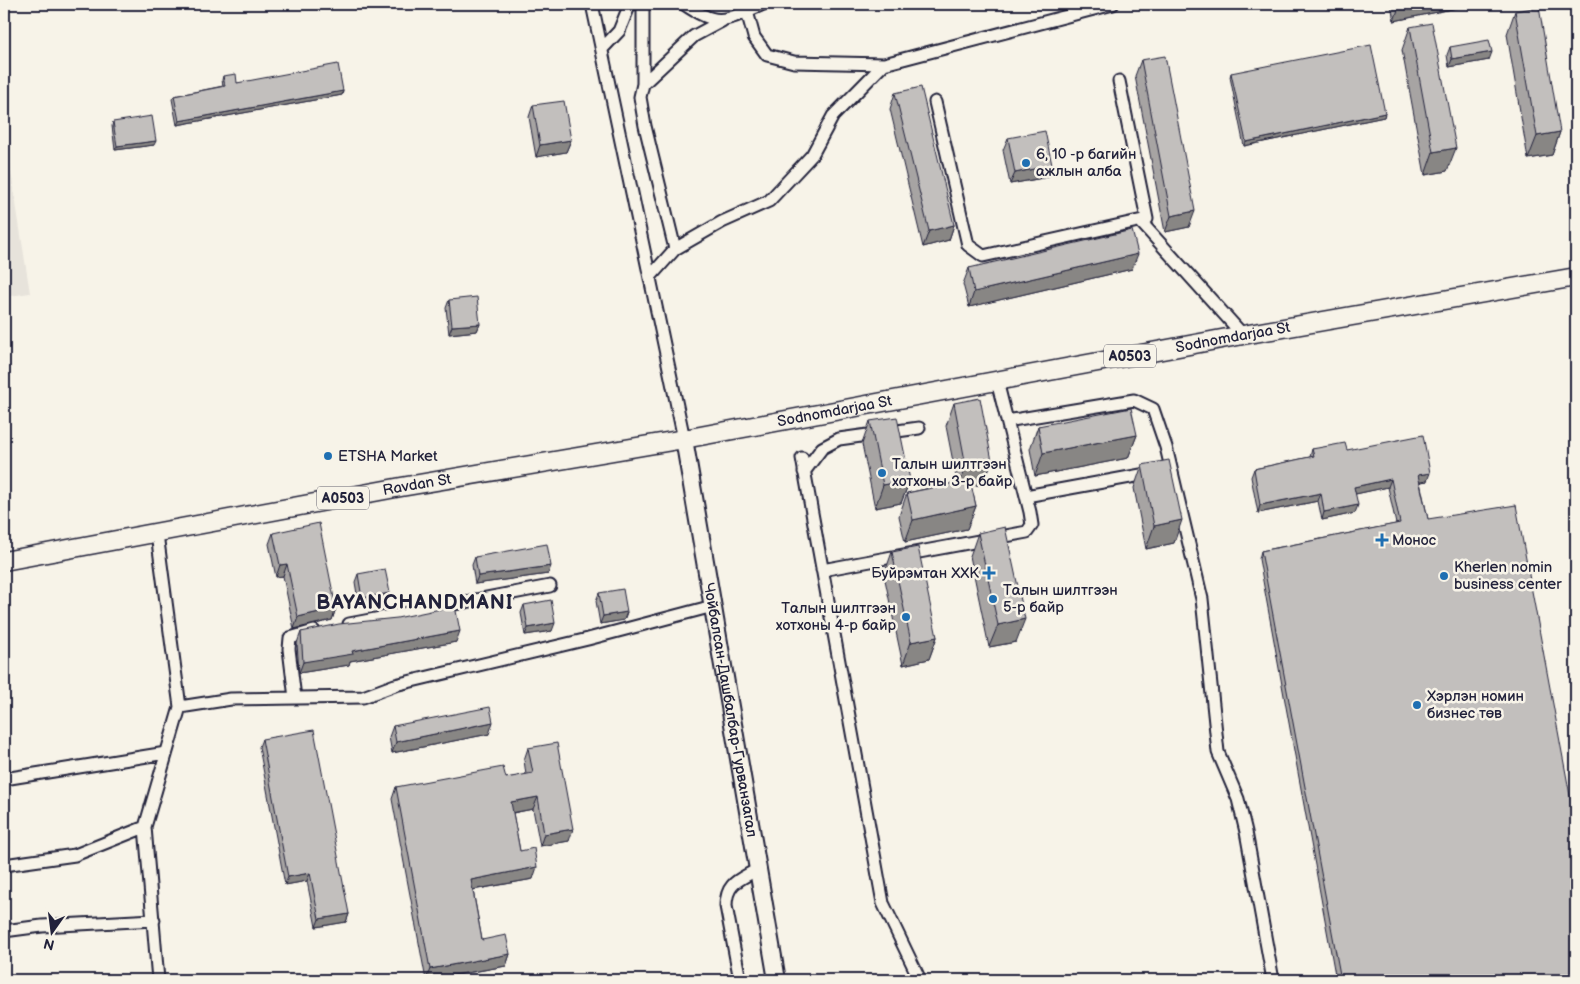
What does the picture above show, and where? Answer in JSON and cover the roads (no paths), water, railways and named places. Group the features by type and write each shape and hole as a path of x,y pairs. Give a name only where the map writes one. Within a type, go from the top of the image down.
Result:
{"main road":[{"name":"Sodnomdarjaa St","path":"684,439 1243,335 1576,277"},
{"name":"Ravdan St","path":"4,561 401,487 684,439"}],"street":[{"path":"592,4 684,439"},
{"path":"602,49 619,31 630,4"},
{"path":"643,4 643,84 640,97 645,126 675,249"},
{"path":"684,4 702,16 722,21"},
{"path":"643,84 694,36 746,7 763,4"},
{"path":"746,7 754,37 767,55 794,62 884,64 1113,4"},
{"path":"650,277 675,249 722,222 769,201 812,154 833,116 884,64"},
{"path":"935,102 968,245 982,256 1147,219 1119,81"},
{"path":"1140,221 1243,335"},
{"path":"822,570 1027,532 1032,525 997,381"},
{"path":"1007,421 1134,400 1152,409 1171,469 1202,599 1218,752 1238,798 1273,980"},
{"path":"804,472 822,448 840,439 919,428"},
{"name":"Чойбалсан-Дашбалбар-Гурванзагал","path":"684,439 777,980"},
{"path":"802,458 883,903 920,980"},
{"path":"1026,496 1171,469"},
{"path":"157,534 180,707 145,827 158,980"},
{"path":"341,626 550,586"},
{"path":"180,707 231,699 363,697 395,685 588,639 713,606"},
{"path":"295,698 289,649 290,638 322,629"},
{"path":"4,779 166,754"},
{"path":"4,865 74,855 145,827"},
{"path":"740,980 726,906 726,894 732,884 758,868"},
{"path":"4,931 42,926 154,920"}],"place":[{"name":"6, 10 -р багийн ажлын алба","path":"1026,163"},
{"name":"ETSHA Market","path":"328,456"},
{"name":"Талын шилтгээн хотхоны 3-р байр","path":"882,473"},
{"name":"Монос","path":"1382,540"},
{"name":"Буйрэмтан ХХК","path":"989,573"},
{"name":"Kherlen nomin business center","path":"1444,576"},
{"name":"Талын шилтгээн 5-р байр","path":"993,599"},
{"name":"Талын шилтгээн хотхоны 4-р байр","path":"906,617"},
{"name":"Хэрлэн номин бизнес төв","path":"1417,705"}],"district":[{"name":"BAYANCHANDMANI","path":"415,602"}]}
